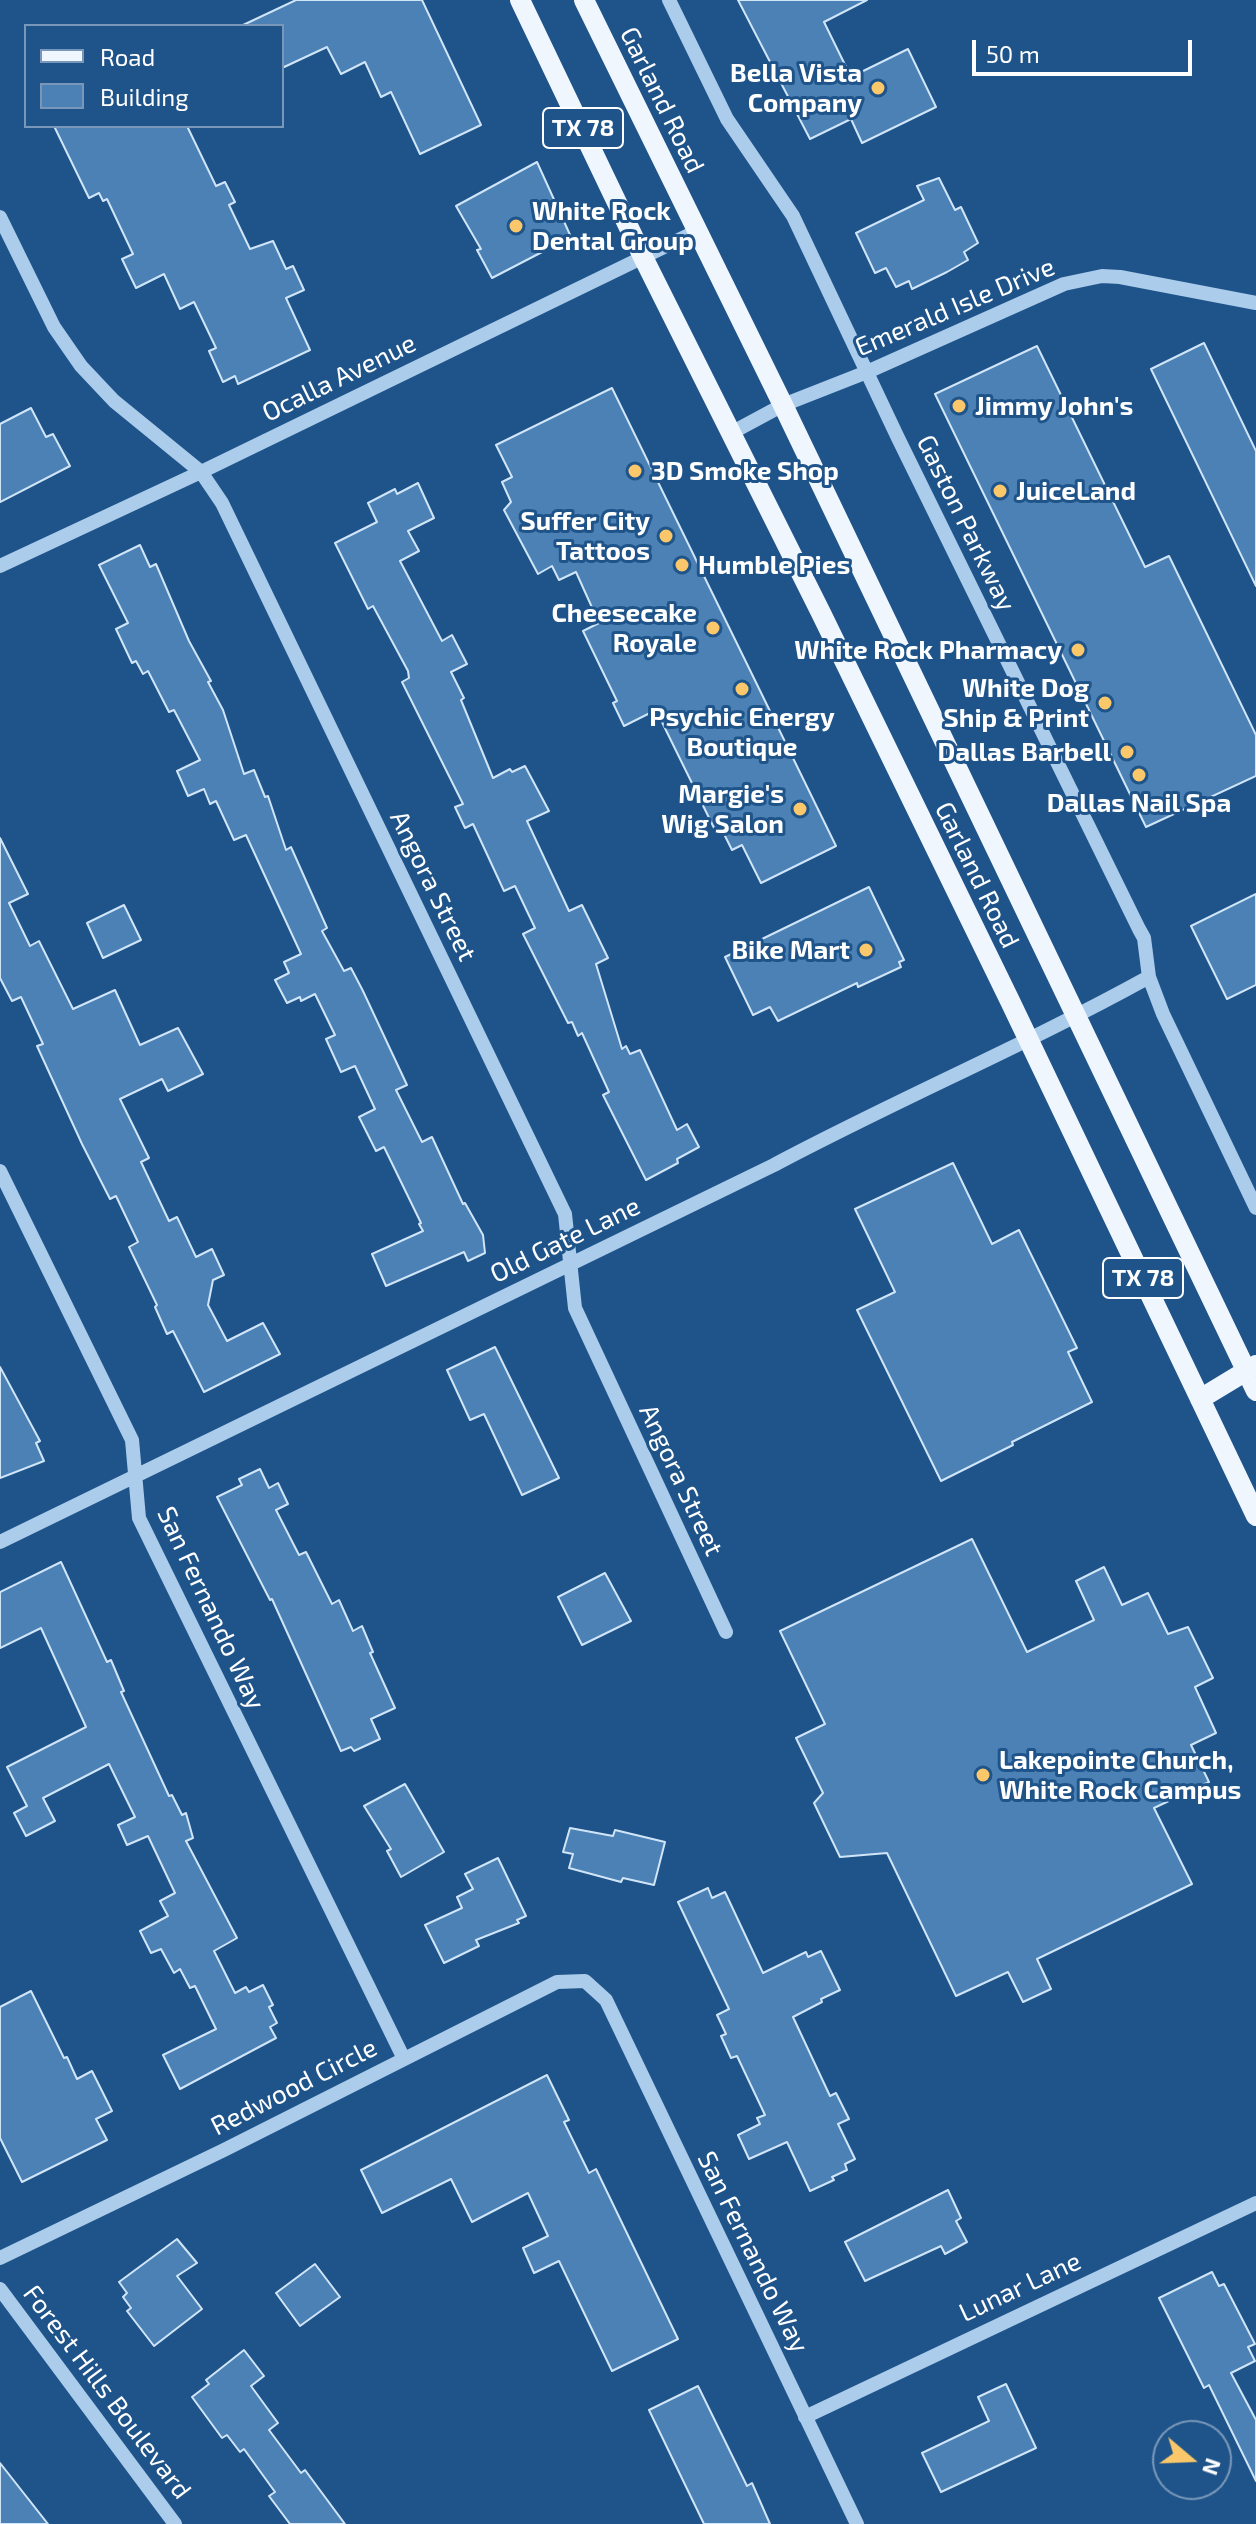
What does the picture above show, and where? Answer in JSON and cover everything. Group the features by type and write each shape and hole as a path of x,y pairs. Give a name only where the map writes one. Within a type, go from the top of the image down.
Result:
{"main road":[{"name":"Garland Road","path":"520,0 1029,1041 1256,1516"},
{"name":"Garland Road","path":"584,0 783,405 1076,1016 1251,1368 1256,1391"},
{"path":"1200,1399 1251,1368"}],"street":[{"name":"Gaston Parkway","path":"669,0 727,119 793,216 1144,938 1149,977 1182,1057 1256,1208"},
{"name":"Angora Street","path":"0,217 54,327 81,366 114,401 201,472 229,518 565,1214 575,1308 726,1632"},
{"name":"Ocalla Avenue","path":"0,566 697,231"},
{"name":"Emerald Isle Drive","path":"731,433 783,405 867,372 1064,284 1102,276 1120,277 1256,303"},
{"name":"Old Gate Lane","path":"0,1542 867,1117 1029,1041 1149,977"},
{"name":"San Fernando Way","path":"0,1171 132,1440 139,1518 404,2059"},
{"name":"Redwood Circle","path":"0,2258 224,2150 557,1982 585,1981 606,2000"},
{"name":"San Fernando Way","path":"606,2000 857,2524"},
{"name":"Lunar Lane","path":"805,2417 1256,2203"},
{"name":"Forest Hills Boulevard","path":"0,2289 175,2524"}],"building":[{"path":"296,0 422,0 481,125 420,154 391,92 381,97 365,62 341,74 327,47 284,67 284,24 245,24"},
{"path":"738,0 867,0 824,22 851,77 908,49 936,107 862,143 851,119 810,139"},
{"path":"55,128 188,128 216,186 225,182 235,202 229,205 250,249 273,241 286,269 293,266 304,290 286,298 310,350 238,384 235,376 223,382 209,351 216,348 194,302 180,309 164,274 136,288 122,259 133,254 107,199 103,201 99,193 89,198"},
{"name":"White Rock Dental Group","path":"537,162 571,237 492,278 477,250 481,249 456,206"},
{"path":"939,178 955,210 961,207 978,243 964,252 968,260 947,272 912,289 909,281 896,287 886,268 875,273 856,233 924,200 917,186"},
{"path":"1204,343 1256,451 1256,586 1151,369"},
{"path":"1037,346 1145,567 1169,556 1256,735 1256,776 1146,827 935,394"},
{"path":"612,388 836,846 761,883 742,845 732,850 722,830 716,832 656,710 624,726 613,703 617,701 583,631 599,623 576,572 559,580 552,566 538,574 504,510 511,502 502,482 512,477 496,445"},
{"path":"31,408 46,437 53,434 70,466 0,502 0,424"},
{"path":"418,483 434,518 408,531 419,551 400,561 442,641 452,635 467,664 451,672 464,698 461,700 493,778 510,769 512,772 525,766 549,811 527,821 569,911 582,905 608,958 596,964 622,1049 626,1046 630,1054 640,1050 677,1130 687,1124 699,1147 677,1159 678,1163 646,1180 603,1095 609,1092 582,1033 578,1036 572,1022 568,1023 523,934 535,928 515,886 504,891 473,824 465,828 455,807 463,804 402,682 409,678 408,671 373,606 368,609 335,543 377,522 368,503 395,489 397,494"},
{"path":"140,545 150,567 156,564 189,641 211,681 208,682 223,710 244,774 254,770 265,797 268,796 286,850 291,847 327,928 322,931 344,971 351,968 363,991 407,1085 396,1090 422,1142 432,1137 463,1204 483,1235 485,1253 468,1261 464,1252 386,1286 372,1254 423,1231 421,1223 384,1147 376,1151 359,1117 375,1109 355,1066 341,1072 326,1039 335,1035 315,994 287,1003 275,980 289,973 284,962 301,954 246,835 234,840 216,801 210,804 204,789 188,796 177,771 200,760 174,710 169,712 148,671 143,674 136,661 132,663 116,629 128,623 99,565"},
{"path":"0,838 28,894 9,903 30,946 39,941 73,1009 115,990 140,1045 178,1028 203,1074 168,1091 162,1079 120,1099 149,1158 141,1162 169,1221 177,1217 196,1257 212,1249 224,1275 213,1280 208,1305 227,1341 263,1323 280,1354 204,1392 173,1331 167,1334 155,1307 157,1305 129,1247 138,1242 116,1196 110,1199 82,1144 37,1046 43,1044 21,997 12,1001 0,978"},
{"path":"869,887 904,960 899,962 901,967 858,987 857,983 778,1021 770,1007 753,1015 725,957"},
{"path":"1256,894 1256,985 1227,999 1191,926"},
{"path":"124,905 141,940 103,958 87,923"},
{"path":"953,1163 992,1244 1019,1230 1077,1348 1068,1352 1092,1402 941,1481 857,1310 895,1292 855,1209"},
{"path":"495,1347 559,1478 522,1495 484,1414 470,1420 447,1370"},
{"path":"0,1367 40,1441 36,1443 44,1461 0,1478"},
{"path":"260,1469 269,1488 278,1483 288,1504 276,1510 299,1555 306,1552 332,1604 339,1600 353,1631 362,1626 373,1652 370,1653 395,1708 371,1719 380,1739 354,1751 351,1747 341,1751 272,1599 217,1497 242,1485 239,1479"},
{"name":"Lakepointe Church, White Rock Campus","path":"972,1539 1027,1652 1094,1620 1076,1581 1104,1567 1122,1605 1148,1593 1168,1634 1188,1627 1213,1678 1195,1687 1216,1733 1191,1745 1209,1782 1154,1808 1192,1884 1037,1959 1051,1989 1023,2002 1008,1972 956,1996 887,1853 840,1857 814,1803 823,1793 796,1738 825,1724 780,1631"},
{"path":"61,1562 107,1662 111,1660 124,1691 121,1692 169,1796 172,1795 182,1815 186,1813 193,1838 186,1841 237,1938 214,1951 235,1993 246,1987 249,1992 263,1985 273,2005 269,2007 277,2023 270,2027 276,2038 180,2089 163,2055 216,2029 195,1986 190,1988 180,1969 174,1973 161,1949 151,1953 140,1931 168,1916 160,1901 175,1893 148,1836 127,1845 118,1825 135,1817 109,1764 43,1798 55,1821 26,1836 14,1813 27,1806 7,1767 86,1727 41,1628 0,1648 0,1592"},
{"path":"605,1573 631,1621 582,1645 558,1597"},
{"path":"405,1784 444,1852 401,1877 387,1851 391,1849 364,1806"},
{"path":"570,1828 613,1836 615,1830 665,1842 654,1885 623,1878 621,1882 569,1868 573,1854 563,1852"},
{"path":"498,1858 526,1916 517,1920 519,1923 476,1940 479,1946 444,1963 425,1925 462,1908 457,1897 473,1889 465,1874"},
{"path":"708,1888 712,1898 725,1892 763,1973 806,1952 808,1957 821,1951 840,1990 793,2017 830,2096 836,2093 849,2119 838,2124 855,2159 845,2164 847,2170 832,2177 834,2180 810,2191 787,2142 749,2159 738,2135 760,2124 757,2118 765,2115 737,2056 731,2058 721,2036 726,2034 717,2015 729,2009 678,1902"},
{"path":"31,1991 77,2079 92,2071 112,2111 96,2119 107,2140 22,2182 0,2138 0,2007"},
{"path":"547,2075 569,2120 564,2122 589,2173 596,2169 678,2339 612,2371 559,2261 534,2273 523,2248 548,2236 528,2193 472,2222 451,2179 382,2213 361,2170"},
{"path":"948,2190 961,2218 956,2221 967,2242 945,2254 941,2246 865,2281 845,2242"},
{"path":"177,2239 197,2263 177,2276 202,2309 154,2346 127,2311 131,2308 123,2297 127,2293 119,2282"},
{"path":"315,2264 340,2297 300,2326 276,2293"},
{"path":"1212,2272 1219,2286 1224,2284 1255,2344 1248,2347 1255,2361 1231,2373 1256,2420 1256,2481 1232,2432 1232,2420 1226,2420 1209,2385 1204,2388 1159,2298"},
{"path":"244,2350 264,2376 251,2386 278,2423 269,2430 301,2473 305,2470 345,2524 290,2524 269,2496 275,2492 244,2449 240,2452 227,2435 222,2438 192,2397 209,2384 206,2380"},
{"path":"1006,2384 1036,2448 941,2492 922,2453 989,2421 978,2397"},
{"path":"698,2386 747,2486 752,2483 770,2524 704,2524 649,2410"},
{"path":"0,2463 48,2524 0,2524"}],"place":[{"name":"Bella Vista Company","path":"878,88"},
{"name":"White Rock Dental Group","path":"516,226"},
{"name":"Jimmy John's","path":"959,406"},
{"name":"3D Smoke Shop","path":"635,471"},
{"name":"JuiceLand","path":"1000,491"},
{"name":"Suffer City Tattoos","path":"666,536"},
{"name":"Humble Pies","path":"682,565"},
{"name":"Cheesecake Royale","path":"713,628"},
{"name":"White Rock Pharmacy","path":"1078,650"},
{"name":"Psychic Energy Boutique","path":"742,689"},
{"name":"White Dog Ship & Print","path":"1105,703"},
{"name":"Dallas Barbell","path":"1127,752"},
{"name":"Dallas Nail Spa","path":"1139,775"},
{"name":"Margie's Wig Salon","path":"800,809"},
{"name":"Bike Mart","path":"866,950"},
{"name":"Lakepointe Church, White Rock Campus","path":"983,1775"}]}
